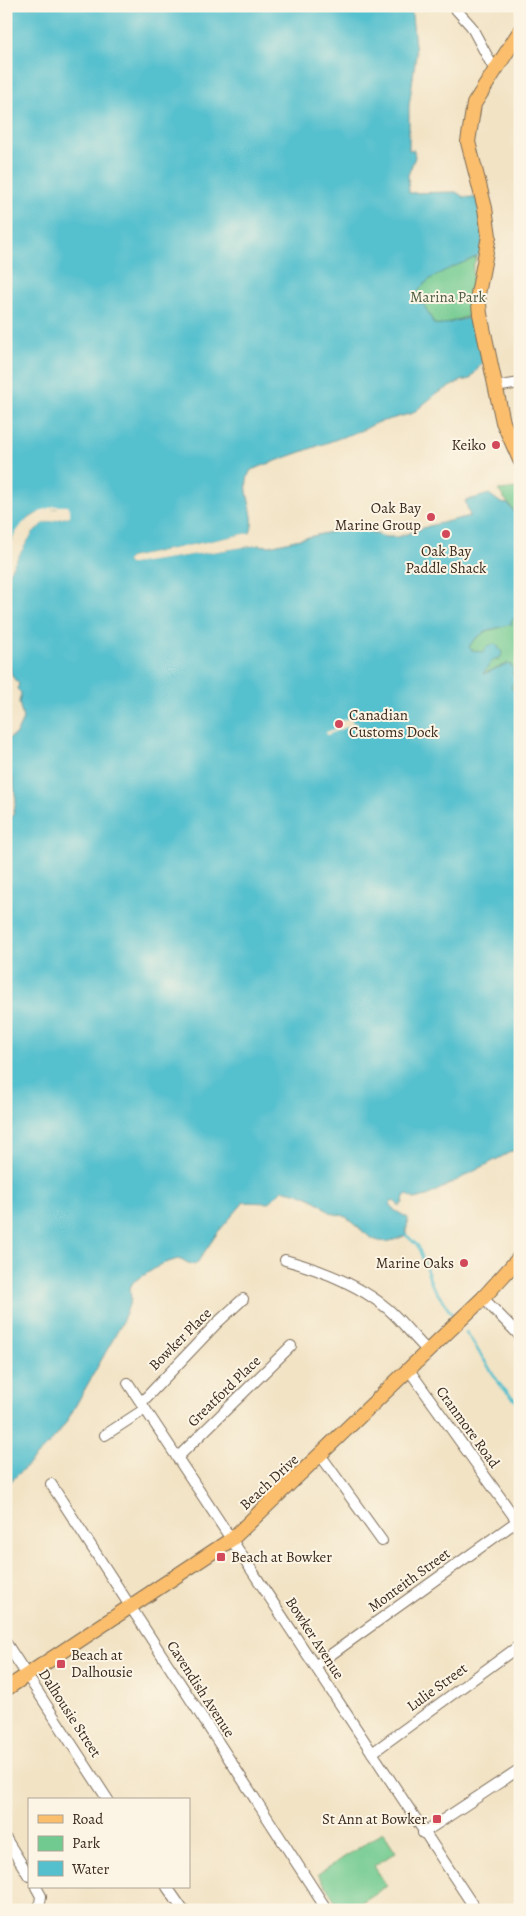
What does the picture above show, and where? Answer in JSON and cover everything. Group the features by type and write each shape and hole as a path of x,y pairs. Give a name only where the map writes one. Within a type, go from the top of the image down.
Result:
{"main road":[{"path":"519,34 494,69 474,104 468,142 486,208 489,236 478,294 503,422 520,460"},
{"name":"Beach Drive","path":"6,1689 131,1608 232,1539 321,1456 483,1298 520,1257"}],"street":[{"path":"453,6 471,26 494,69"},
{"path":"495,388 520,383"},
{"path":"285,1260 313,1268 366,1292 389,1310 428,1351"},
{"path":"483,1298 520,1336"},
{"name":"Bowker Place","path":"105,1435 143,1406 217,1322 243,1299"},
{"name":"Greatford Place","path":"177,1458 291,1346"},
{"name":"Cranmore Road","path":"409,1370 519,1522"},
{"name":"Bowker Avenue","path":"128,1383 423,1833 476,1910"},
{"path":"321,1456 382,1541"},
{"name":"Cavendish Avenue","path":"51,1484 327,1910"},
{"name":"Monteith Street","path":"315,1666 519,1522"},
{"name":"Dalhousie Street","path":"6,1643 107,1798"},
{"name":"Lulie Street","path":"372,1753 520,1645"},
{"path":"423,1833 520,1769"},
{"path":"6,1838 28,1874"},
{"path":"37,1888 41,1896 40,1906"},
{"path":"168,1888 184,1910"}],"green space":[{"name":"Marina Park","path":"477,256 473,267 471,312 469,316 441,325 434,324 424,305 414,299 419,290 425,283 441,272"},
{"path":"520,488 520,519 498,490"},
{"path":"520,615 520,693 516,693 511,687 512,678 507,664 483,674 493,660 499,659 489,645 482,652 471,650 469,647 474,640 486,631 512,624 511,621"},
{"path":"383,1832 396,1852 374,1866 387,1886 349,1910 341,1910 318,1874"}],"water":[{"path":"6,6 411,6 416,55 409,106 409,150 414,150 415,157 408,175 409,193 456,192 464,197 476,198 483,232 481,254 434,277 419,290 414,299 424,305 434,324 441,325 475,316 483,362 470,379 461,381 436,394 413,413 376,423 365,429 251,470 247,485 252,518 250,533 129,558 127,561 129,564 258,545 269,546 361,525 365,530 385,537 398,537 429,526 470,516 465,501 489,494 501,503 508,504 520,519 520,615 511,621 512,624 486,631 474,640 469,647 472,650 482,652 489,645 496,644 502,652 501,657 493,660 483,674 507,664 511,665 514,669 512,674 517,677 511,687 516,693 520,693 520,1147 427,1196 414,1199 408,1195 404,1196 403,1203 399,1206 394,1201 390,1203 394,1210 408,1218 406,1235 395,1240 379,1241 373,1239 343,1215 331,1213 319,1203 306,1196 287,1190 282,1190 269,1203 244,1202 218,1232 197,1263 194,1265 178,1259 162,1264 133,1282 130,1288 131,1300 121,1325 67,1421 55,1438 6,1486 6,826 13,815 16,801 13,779 6,770 6,740 16,734 23,719 19,702 21,693 17,689 19,684 12,675 6,647 6,576 33,532 44,523 70,516 67,506 36,514 17,531 6,551"}],"pier":[{"path":"54,506 67,506 70,510 70,516 44,523 33,532 6,576 6,571 16,553 31,531 43,521 68,514 68,511 66,508 55,508 25,524 6,554 14,535 23,523 43,510"},
{"path":"249,533 251,535 130,561 256,543 258,545 132,564 129,564 127,561 129,558"},
{"path":"351,717 353,723 361,722 327,735 326,732 339,728 338,722"}],"waterway":[{"path":"406,1235 418,1246 432,1285 453,1316"},
{"path":"466,1332 501,1386 520,1405"}],"place":[{"name":"Keiko","path":"496,445"},
{"name":"Oak Bay Marine Group","path":"431,517"},
{"name":"Oak Bay Paddle Shack","path":"446,534"},
{"name":"Canadian Customs Dock","path":"339,724"},
{"name":"Marine Oaks","path":"464,1263"},
{"name":"Beach at Bowker","path":"221,1557"},
{"name":"Beach at Dalhousie","path":"61,1664"},
{"name":"St Ann at Bowker","path":"437,1819"}]}
